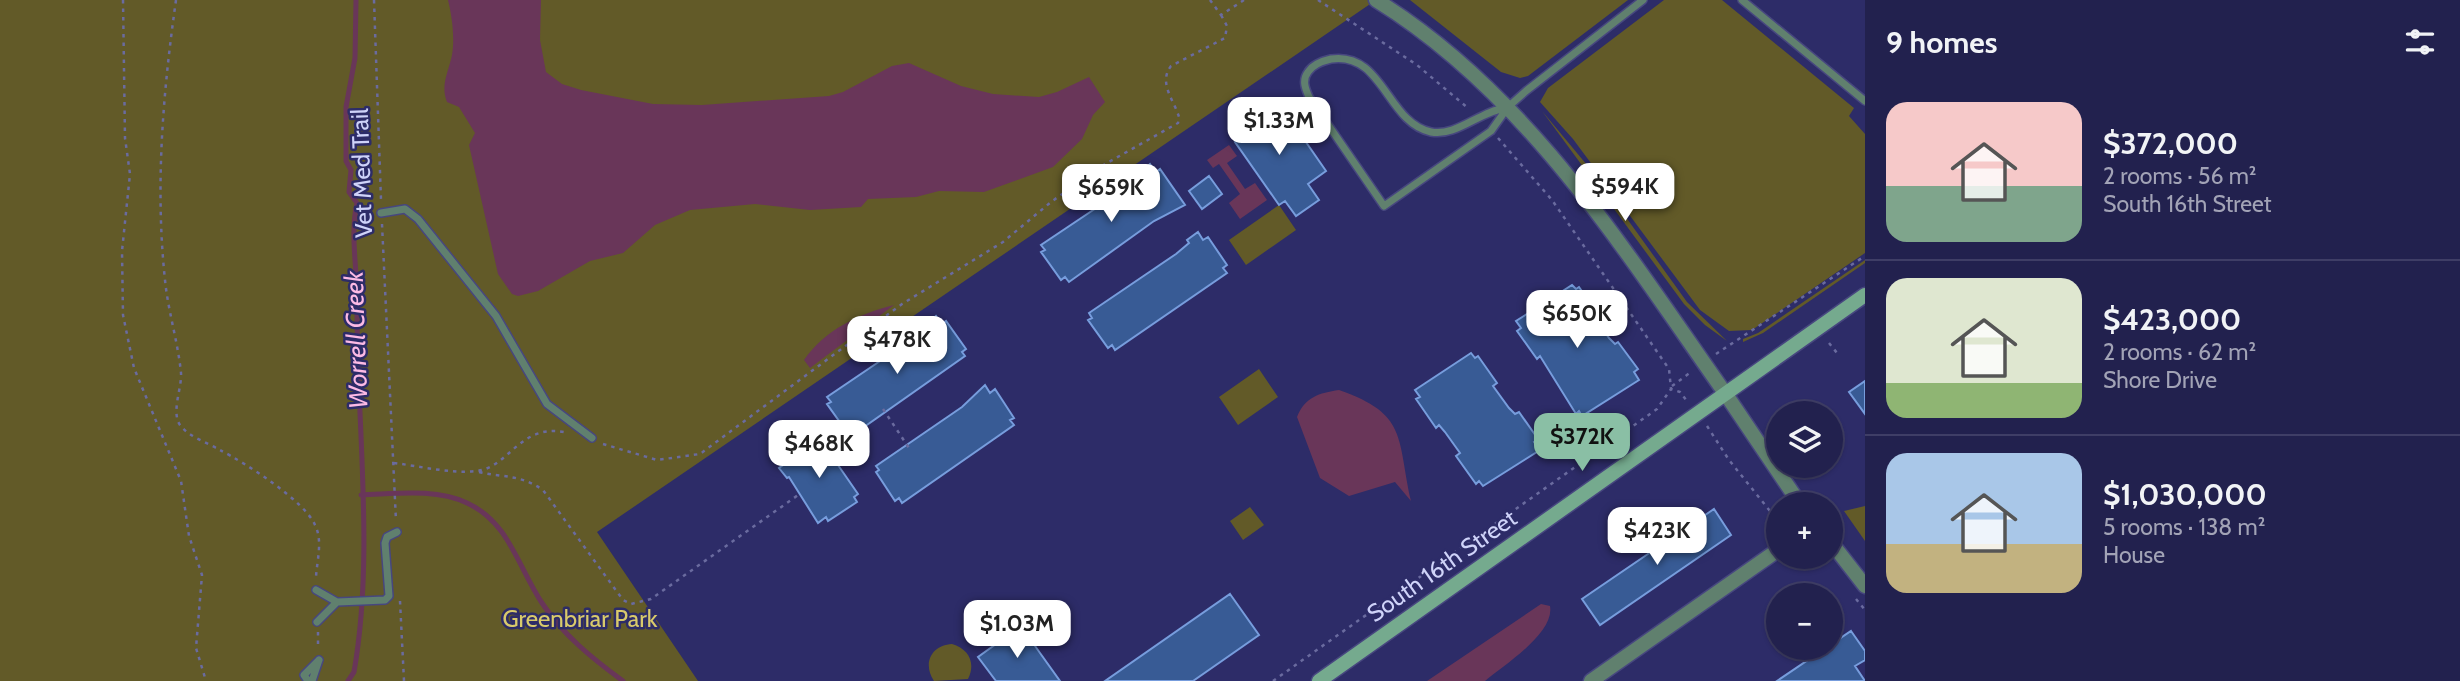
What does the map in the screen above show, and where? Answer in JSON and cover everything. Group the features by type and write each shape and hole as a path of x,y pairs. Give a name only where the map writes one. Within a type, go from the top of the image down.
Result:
{"main road":[{"name":"South 16th Street","path":"1320,681 1865,295"}],"street":[{"path":"1376,0 1456,60 1508,107 1581,193 1793,492"},
{"path":"1591,681 1766,558"},
{"path":"1843,558 1865,586"}],"lane":[{"path":"1508,107 1491,110 1456,129 1431,132 1411,123 1379,80 1358,64 1336,58 1324,60 1313,66 1305,75 1304,86 1309,97 1384,206 1491,131 1508,107 1643,0"},
{"path":"1742,0 1865,101"},
{"path":"382,213 405,209 418,219 496,316 547,404 592,438"},
{"path":"316,590 337,602 378,602 389,596 384,542 387,537 397,533"},
{"path":"317,622 337,602"},
{"path":"310,681 304,675 319,660"}],"path":[{"path":"123,0 125,138 130,174 122,251 123,315 134,368 181,481 189,536 202,575 196,648 206,681"},
{"path":"176,0 163,91 161,229 167,294 182,391 177,415 180,425 194,436 224,452 303,508 316,525 319,547 316,590"},
{"name":"Vet Med Trail","path":"374,0 396,512"},
{"path":"476,471 485,468 537,433 551,430 592,438 627,453 657,460 690,457 708,449 902,304 1011,236 1033,216 1108,162 1178,123 1180,117 1164,81 1166,72 1171,66 1225,38 1227,26 1210,0"},
{"path":"1221,15 1244,0"},
{"path":"1318,0 1400,53 1468,107"},
{"path":"1499,139 1552,200 1670,369 1672,387"},
{"path":"1733,342 1759,328 1865,256"},
{"path":"1829,343 1837,353"},
{"path":"1273,681 1657,409 1672,387 1681,380"},
{"path":"1672,387 1680,391"},
{"path":"883,408 909,448"},
{"path":"1713,434 1729,460 1766,506"},
{"path":"394,463 510,475 528,480 543,490 617,591 631,604 651,598 801,493"},
{"path":"317,622 319,660"}],"green space":[{"name":"Greenbriar Park","path":"0,0 1376,0 597,532 698,681 0,681"},
{"path":"1410,0 1628,0 1528,76 1520,78 1501,72"},
{"path":"1664,0 1722,0 1854,108 1849,116 1865,134 1865,253 1752,330 1729,331 1700,310 1573,139 1540,102 1548,88"},
{"path":"1542,111 1597,177 1687,302 1727,341 1705,325 1684,304"},
{"path":"1279,205 1296,230 1246,265 1229,240"},
{"path":"1865,260 1865,263 1763,333 1743,342 1743,339 1758,333"},
{"path":"1259,369 1278,397 1238,425 1219,397"},
{"path":"1865,506 1865,541 1844,511"},
{"path":"1250,507 1264,525 1243,540 1230,521"},
{"path":"952,644 963,649 969,657 971,667 968,679 934,681 929,668 931,656 939,648"}],"shaded area":[{"path":"448,0 541,0 540,40 546,72 562,84 581,90 653,104 702,105 829,96 843,92 892,66 909,63 961,86 993,94 1039,97 1089,77 1105,102 1093,115 1082,139 1053,167 984,192 939,191 916,197 868,199 861,207 810,210 755,204 690,210 655,225 623,253 590,261 538,291 518,296 512,294 498,274 469,145 475,133 459,107 447,102 445,96 453,41"},
{"path":"1229,145 1237,156 1227,163 1245,189 1255,183 1267,200 1240,219 1229,203 1240,194 1219,164 1213,168 1207,160"},
{"path":"894,305 810,368 804,360 822,340 843,325 855,318"},
{"path":"1339,390 1377,409 1396,431 1411,501 1395,482 1349,496 1320,478 1297,417 1313,397"},
{"path":"1541,604 1550,606 1545,627 1526,648 1485,681 1427,681"}],"building":[{"path":"1254,105 1265,121 1283,109 1326,171 1308,184 1319,200 1296,216 1285,201 1279,205 1235,142 1242,138 1231,121"},
{"path":"1150,164 1156,172 1160,169 1185,205 1154,221 1069,282 1065,277 1061,280 1041,252 1045,250 1041,245 1129,186"},
{"path":"1209,176 1222,194 1202,209 1189,191"},
{"path":"1198,232 1203,240 1208,237 1227,265 1223,268 1227,273 1115,350 1112,345 1108,348 1088,320 1092,318 1089,313 1176,254 1189,243 1187,240"},
{"path":"1572,285 1576,289 1579,287 1598,314 1595,317 1609,338 1615,344 1618,342 1638,369 1634,372 1639,380 1582,416 1579,411 1576,414 1540,356 1537,359 1517,331 1521,328 1516,321"},
{"path":"936,316 942,324 946,321 966,349 962,352 965,356 854,434 851,429 847,432 827,404 831,402 827,397 914,338"},
{"path":"1471,353 1475,358 1478,356 1497,383 1493,386 1509,408 1515,414 1519,412 1538,439 1534,442 1540,450 1483,486 1479,481 1476,484 1456,456 1460,453 1445,432 1439,425 1436,428 1416,399 1420,397 1415,390"},
{"path":"1865,381 1865,414 1849,392"},
{"path":"985,385 990,393 995,389 1014,418 1010,420 1014,425 902,503 899,498 895,501 876,472 879,470 876,466 962,407"},
{"path":"811,438 814,442 820,439 858,494 854,497 857,502 828,521 826,517 818,523 789,477 779,468 786,463 783,458"},
{"path":"1714,509 1731,535 1600,625 1582,599"},
{"path":"1230,594 1259,635 1193,681 1105,681"},
{"path":"1021,626 1060,681 996,681 978,657"},
{"path":"1851,631 1865,651 1865,660 1855,666 1865,681 1777,681 1808,660 1843,660 1843,636"}],"waterway":[{"name":"Worrell Creek","path":"348,681 354,672 360,626 364,533 354,238 357,203 349,192 351,170 346,161 346,107 355,58 356,0"},
{"path":"361,495 442,495 455,498 481,511 503,533 542,603 559,626 623,681"}]}
